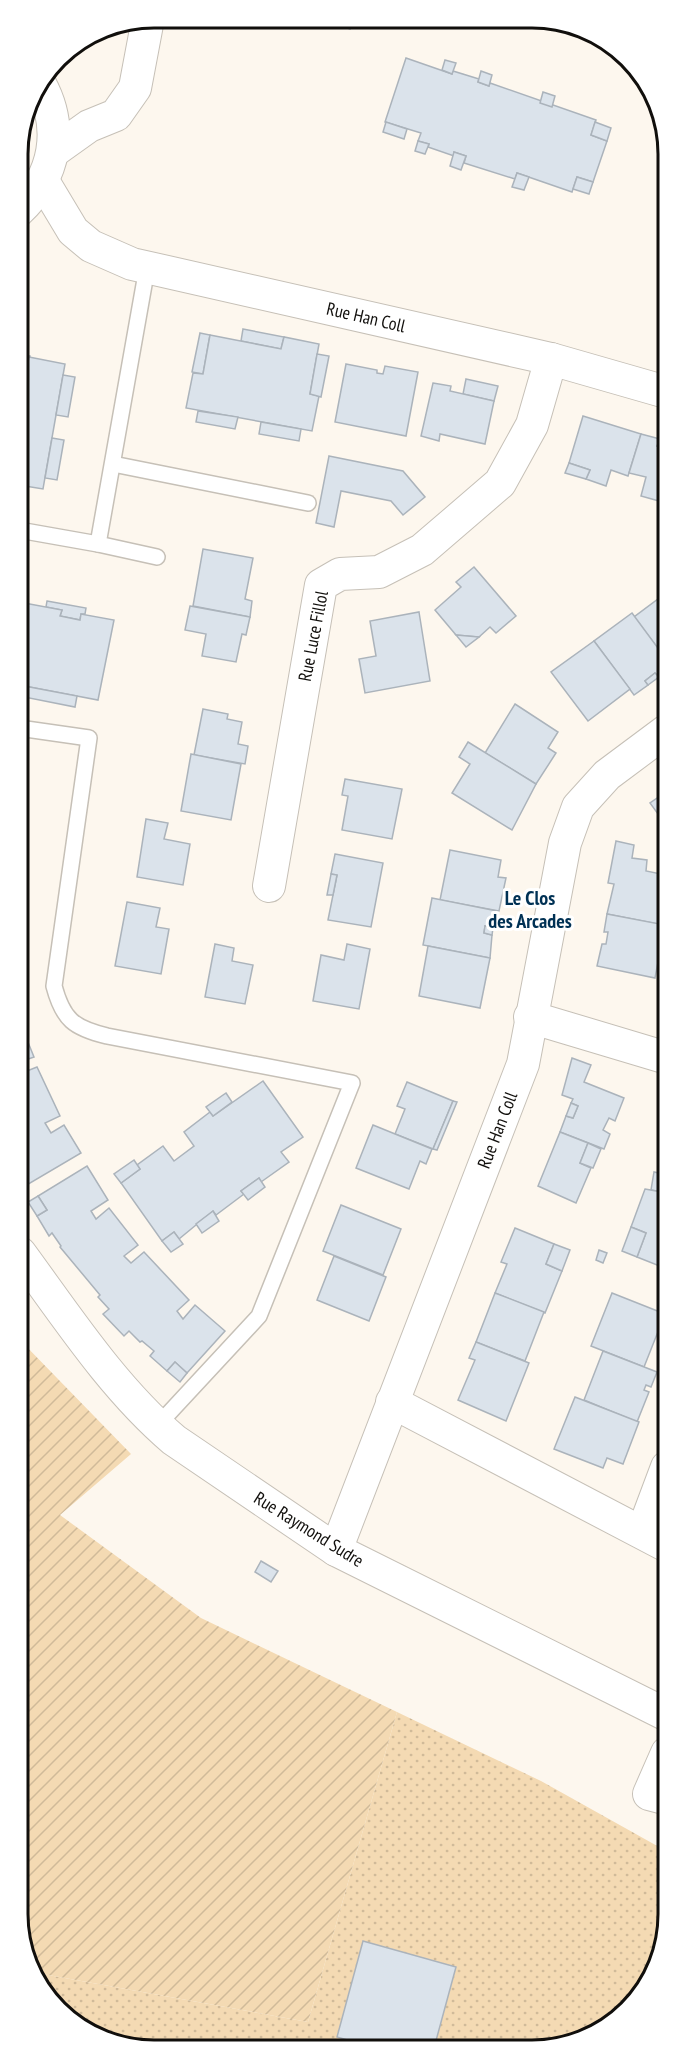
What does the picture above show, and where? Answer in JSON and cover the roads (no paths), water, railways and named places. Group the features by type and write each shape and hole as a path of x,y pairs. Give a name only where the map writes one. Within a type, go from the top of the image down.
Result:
{"street":[{"path":"54,151 89,126 116,115 135,88 146,29"},
{"path":"45,93 89,126"},
{"path":"29,202 43,180 54,151 55,126 45,93"},
{"name":"Rue Han Coll","path":"43,180 73,231 91,246 132,264 551,359 658,390"},
{"name":"Rue Han Coll","path":"29,221 73,231"},
{"name":"Rue Luce Fillol","path":"269,886 321,585 340,574 379,572 422,550 500,483 532,424 551,359"},
{"name":"Rue Han Coll","path":"336,1550 523,1064 530,1017 565,843 578,807 607,775 658,737"},
{"path":"530,1017 657,1055"},
{"name":"Rue Raymond Sudre","path":"28,1264 89,1347 157,1426 174,1440 336,1550 657,1710"},
{"path":"392,1402 655,1538"},
{"path":"657,1777 649,1794 657,1796"}],"lane":[{"path":"98,544 147,268"},
{"path":"113,464 308,502"},
{"path":"29,532 156,557"},
{"path":"29,729 89,738 54,986 59,1005 71,1022 87,1031 107,1036 352,1083 260,1316 157,1426"}],"district":[{"name":"Le Clos des Arcades","path":"530,910"}]}
